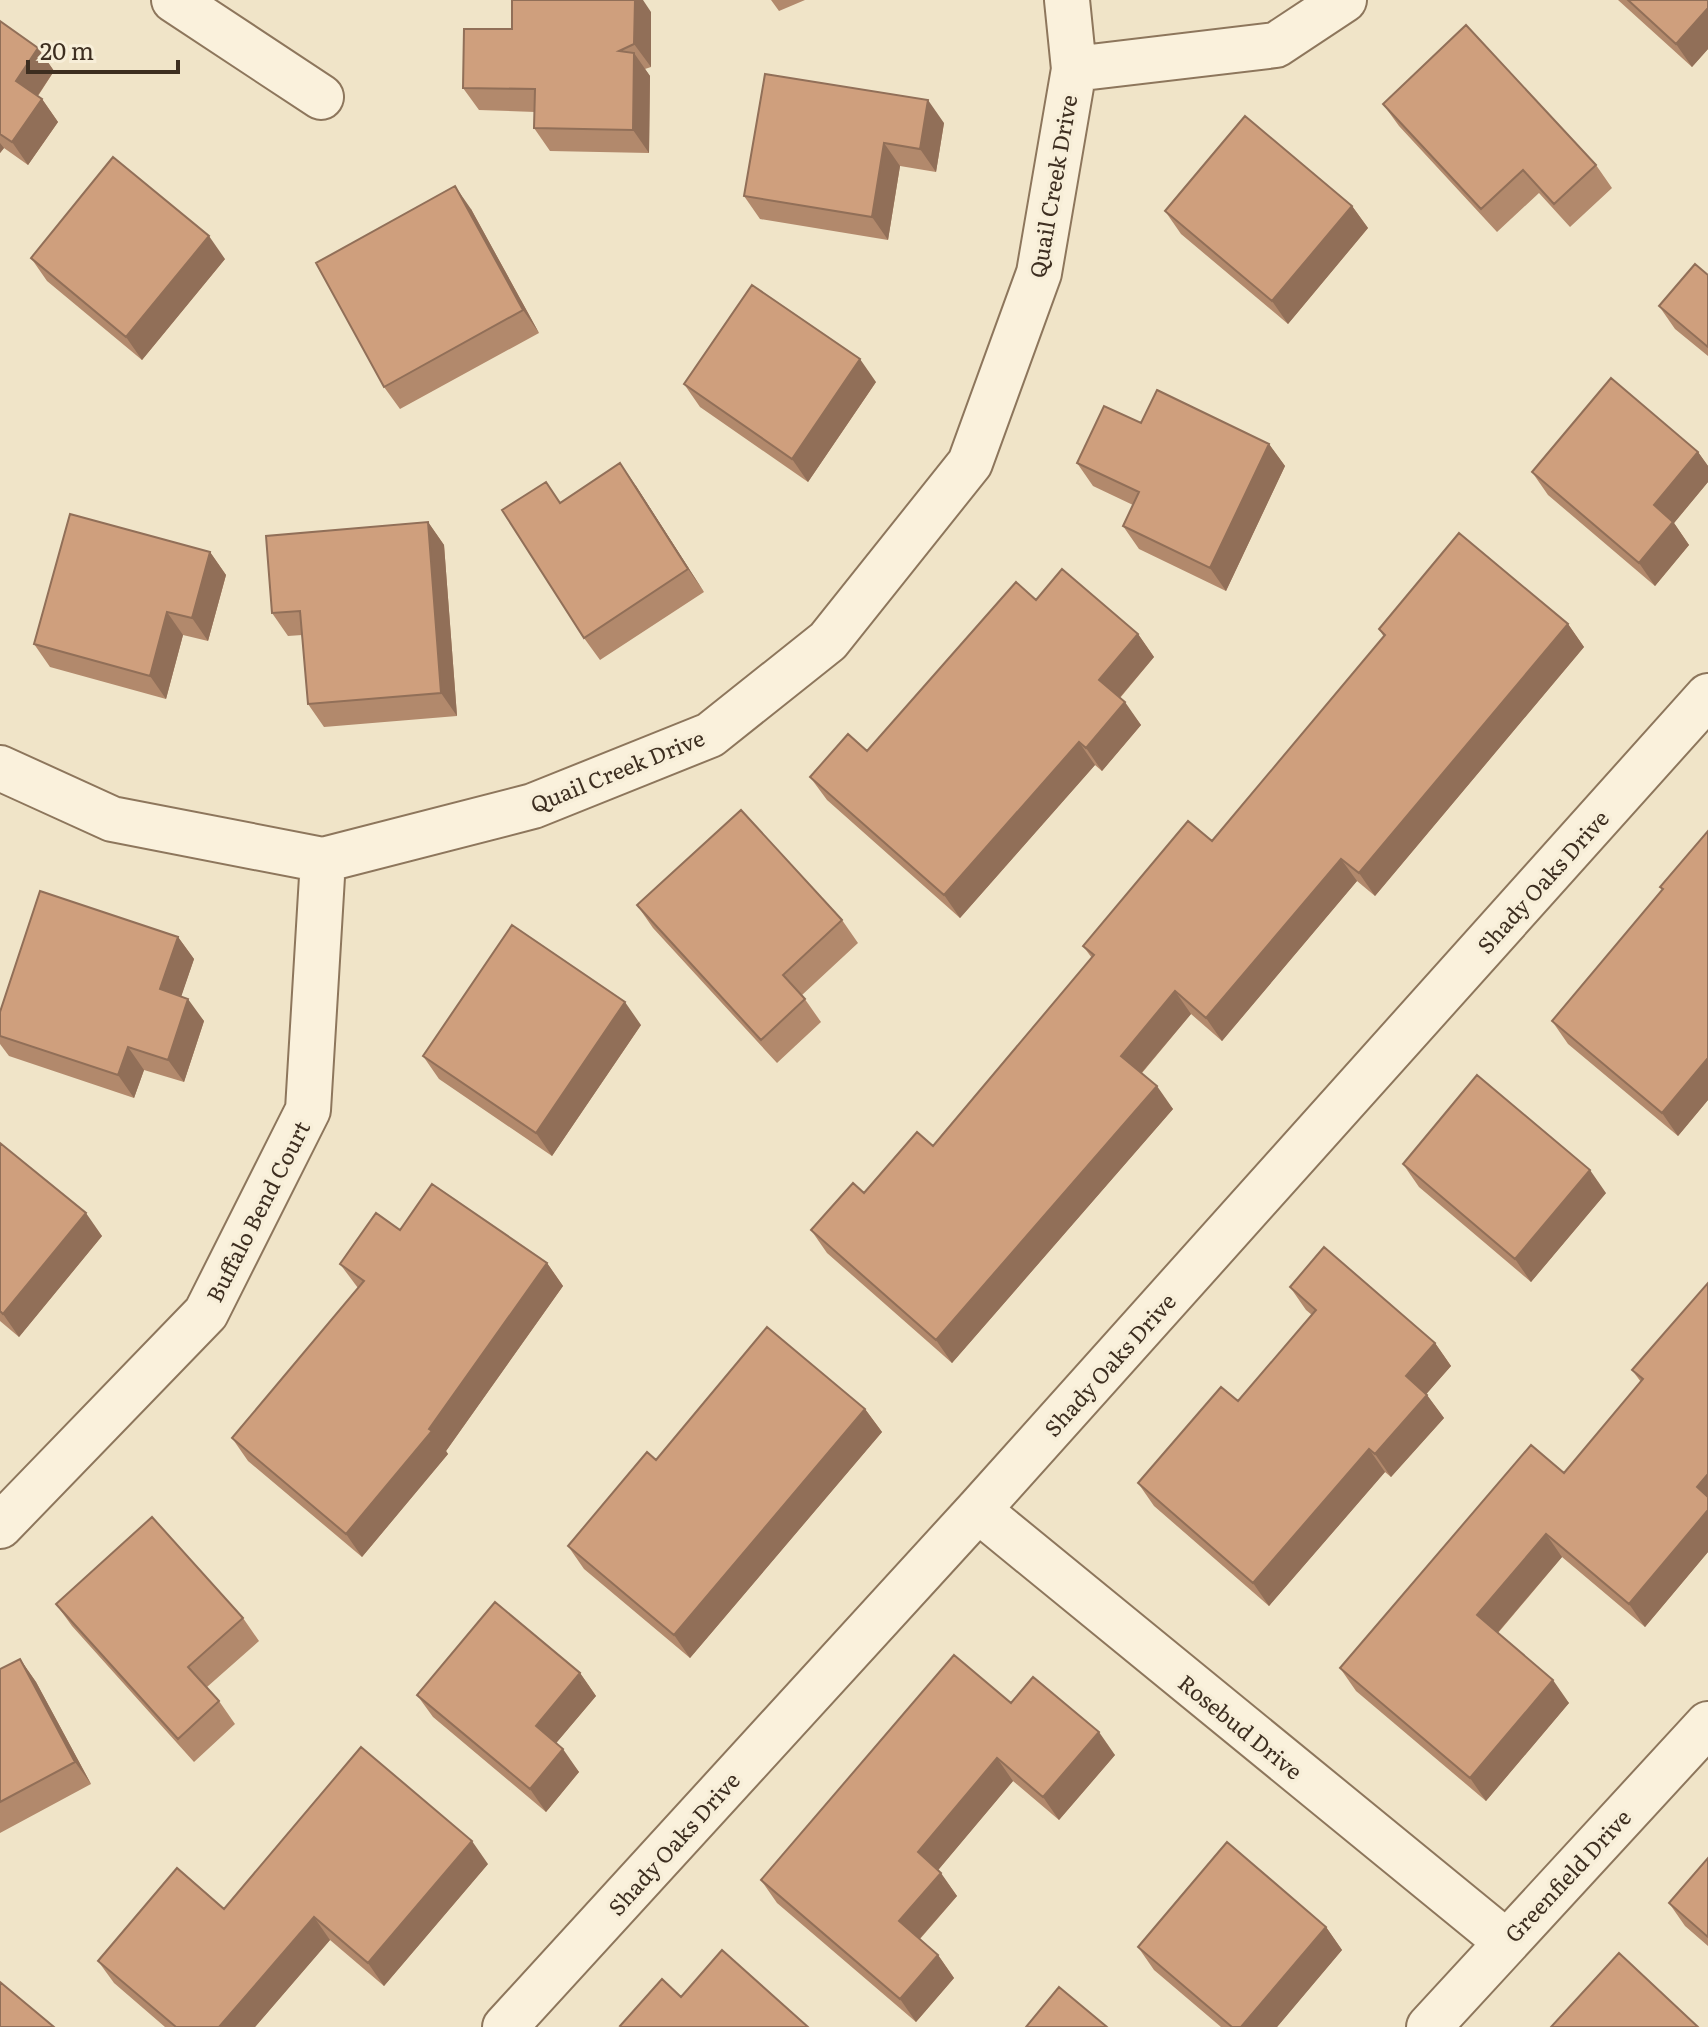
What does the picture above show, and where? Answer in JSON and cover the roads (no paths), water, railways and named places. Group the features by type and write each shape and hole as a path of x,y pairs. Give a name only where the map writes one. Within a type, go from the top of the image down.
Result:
{"street":[{"path":"174,0 321,97"},
{"name":"Quail Creek Drive","path":"0,768 112,819 323,860 533,806 710,735 828,641 970,463 1039,273 1074,69 1067,0"},
{"path":"1074,69 1276,45 1344,0"},
{"name":"Shady Oaks Drive","path":"505,2027 978,1510 1708,696"},
{"name":"Buffalo Bend Court","path":"0,1526 206,1313 308,1110 323,860"},
{"name":"Rosebud Drive","path":"978,1510 1505,1941"},
{"name":"Greenfield Drive","path":"1429,2027 1708,1724"}]}
